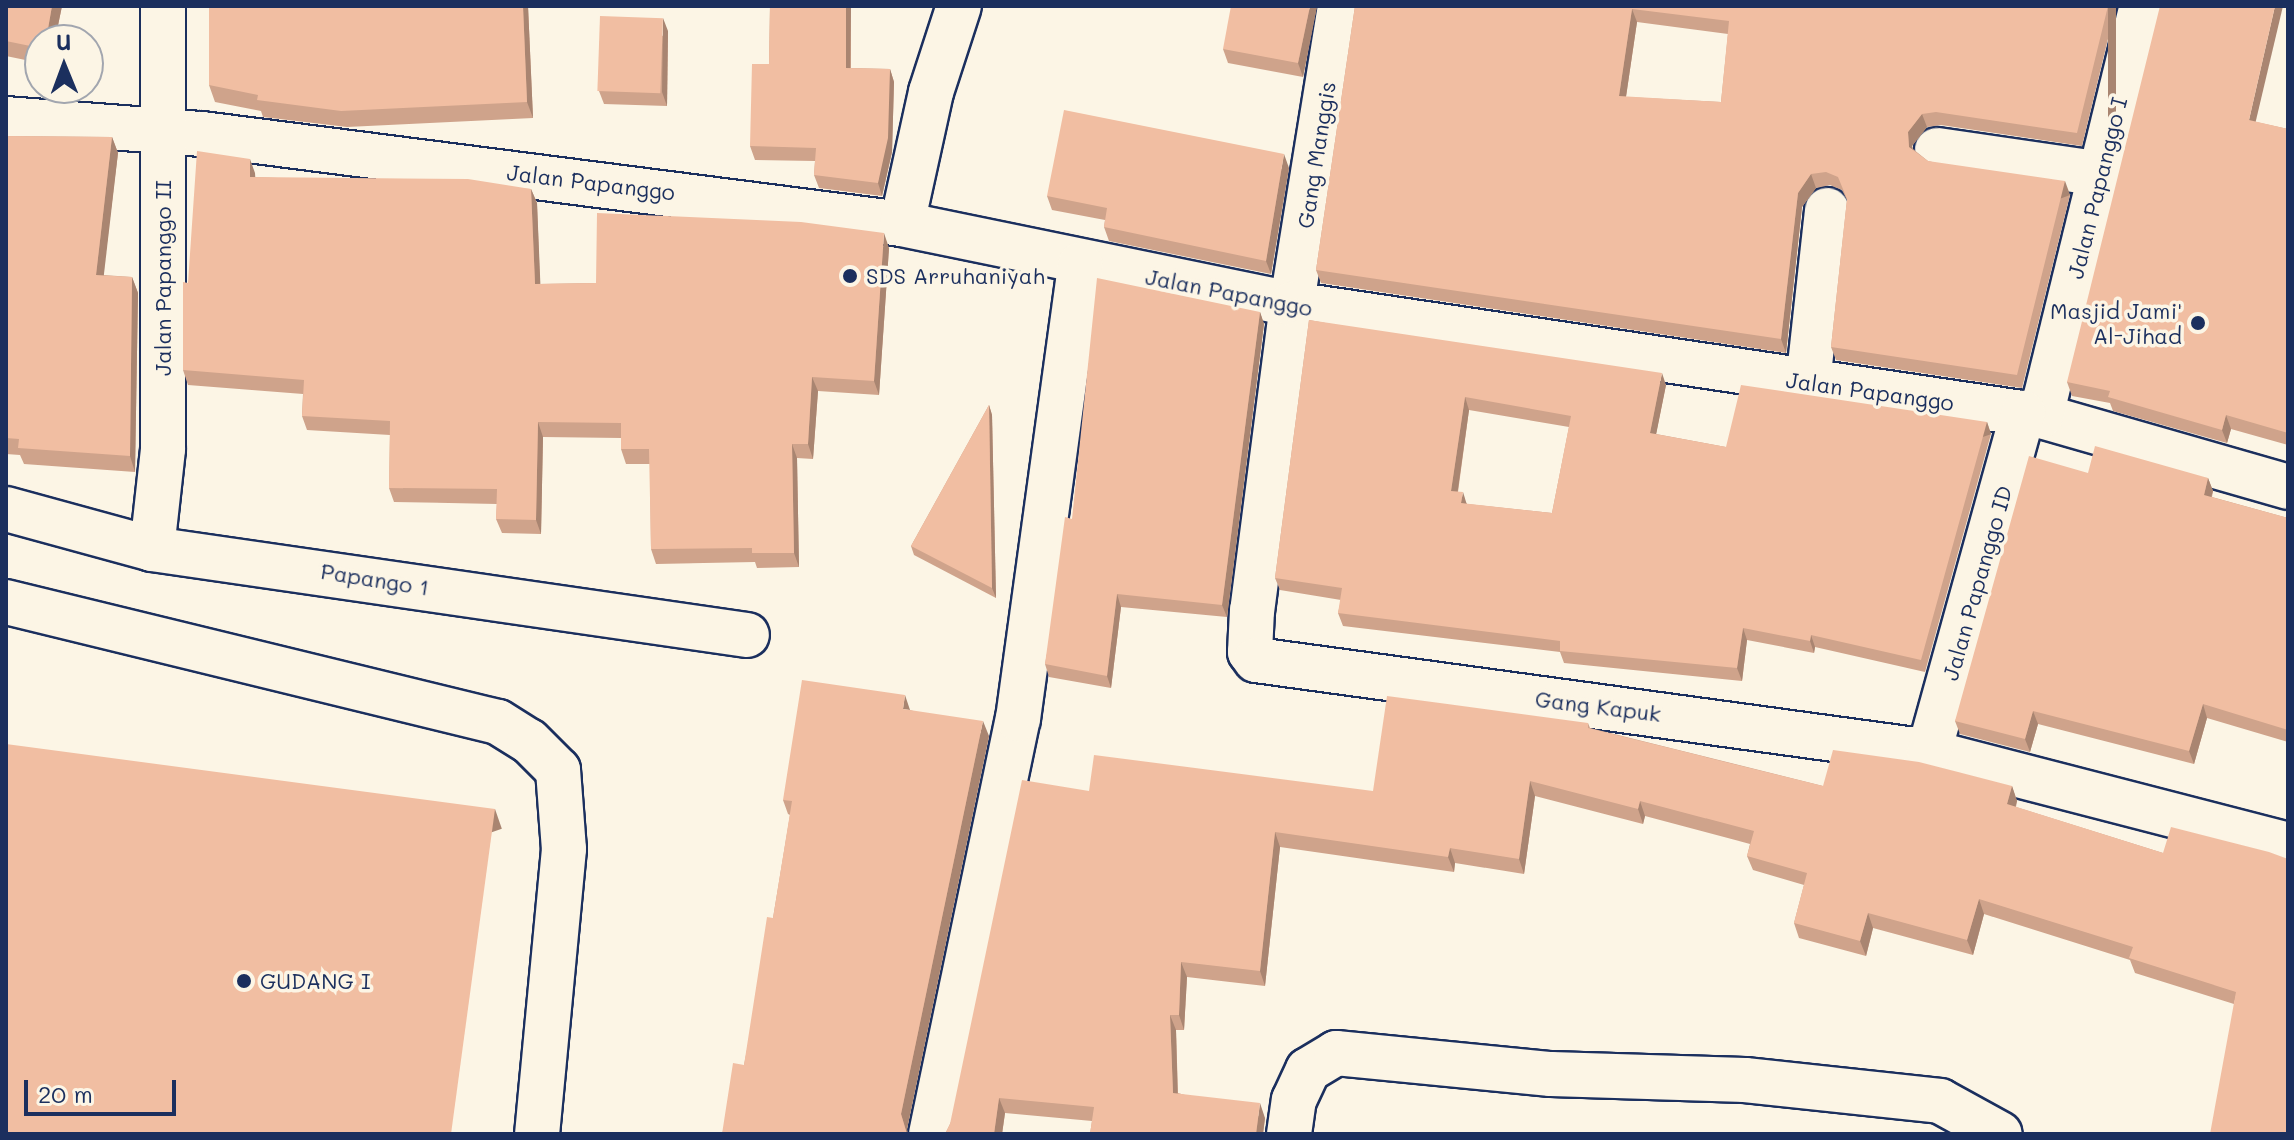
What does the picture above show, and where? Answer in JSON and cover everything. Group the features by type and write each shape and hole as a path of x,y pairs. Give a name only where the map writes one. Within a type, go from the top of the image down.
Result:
{"street":[{"name":"Jalan Papanggo II","path":"152,549 163,449 163,6"},
{"path":"902,224 931,92 959,6"},
{"name":"Gang Manggis","path":"1292,304 1340,6"},
{"name":"Jalan Papanggo I","path":"2032,414 2101,174 2142,6"},
{"name":"Jalan Papanggo","path":"6,119 164,133 902,224 1080,264 1292,304 2032,414 2288,487"},
{"path":"1937,150 2101,174"},
{"path":"1808,383 1827,210"},
{"path":"931,1134 1018,719 1080,264"},
{"name":"Gang Kapuk","path":"1292,304 1249,634 1256,660 1929,752 2288,845"},
{"name":"Jalan Papanggo ID","path":"1929,752 2032,414"},
{"name":"Papango 1","path":"6,509 152,549 747,635"},
{"path":"6,602 498,722 529,741 558,770 564,849 537,1134"},
{"path":"1289,1134 1294,1100 1308,1070 1336,1053 1551,1074 1745,1080 1940,1101 2000,1134"}],"building":[{"path":"6,6 52,6 49,24 24,24 24,45 6,41"},
{"path":"209,6 523,6 527,102 341,111 257,100 258,95 209,85"},
{"path":"770,6 846,6 846,68 890,69 888,138 878,183 814,175 816,148 750,146 752,64 769,64"},
{"path":"1231,6 1310,6 1298,63 1223,49"},
{"path":"1355,6 2108,6 2077,133 1936,112 1922,114 1908,132 1909,147 1928,161 2065,181 2017,375 1831,347 1847,199 1838,177 1826,172 1811,174 1798,193 1781,339 1316,270","holes":["1632,9 1729,21 1721,102 1619,96"]},
{"path":"2160,6 2275,6 2249,120 2288,129 2288,433 2226,415 2222,430 2108,397 2110,391 2067,382"},
{"path":"600,16 663,18 660,93 597,91"},
{"path":"1064,110 1284,154 1266,261 1104,227 1107,208 1047,196"},
{"path":"6,136 112,137 96,275 132,277 130,456 18,448 19,439 6,438"},
{"path":"197,151 250,159 250,177 468,179 531,189 535,284 596,283 597,213 801,222 884,233 874,381 812,377 808,444 792,444 794,553 752,553 752,548 651,549 649,449 621,449 621,423 538,422 536,520 496,519 497,489 389,488 390,421 302,416 304,380 183,370 183,282 188,283"},
{"path":"1097,278 1260,312 1222,605 1117,594 1107,676 1045,664 1065,517 1072,519"},
{"path":"1309,320 1662,373 1650,433 1726,447 1741,385 1987,422 1921,660 1811,635 1810,641 1743,628 1737,668 1560,651 1560,641 1338,613 1342,588 1275,578","holes":["1465,397 1571,416 1552,513 1461,503 1463,492 1451,491"]},
{"path":"989,405 992,588 911,546"},
{"path":"2095,446 2208,478 2204,495 2288,518 2288,730 2203,704 2189,751 2033,711 2025,739 1955,721 2029,456 2088,473"},
{"path":"802,680 905,695 903,709 983,721 901,1114 907,1134 722,1134 733,1063 744,1065 767,917 773,918 792,801 783,800"},
{"path":"1387,696 1588,723 1588,728 1823,786 1833,750 1919,762 2012,786 2007,804 2163,853 2171,827 2288,859 2288,1134 2210,1134 2236,992 2129,958 2133,947 1979,899 1967,940 1868,913 1860,941 1794,923 1807,873 1747,856 1754,831 1640,801 1638,809 1530,781 1519,859 1450,848 1448,857 1275,832 1260,971 1181,962 1179,1015 1170,1015 1173,1093 1260,1103 1256,1134 1090,1134 1094,1107 999,1098 994,1134 945,1134 950,1124 1022,780 1089,791 1094,755 1373,791"},
{"name":"GUDANG I","path":"6,744 495,809 451,1134 6,1134"}],"place":[{"name":"SDS Arruhaniyah","path":"850,276"},
{"name":"Masjid Jami' Al-Jihad","path":"2198,323"},
{"name":"GUDANG I","path":"244,981"}]}
